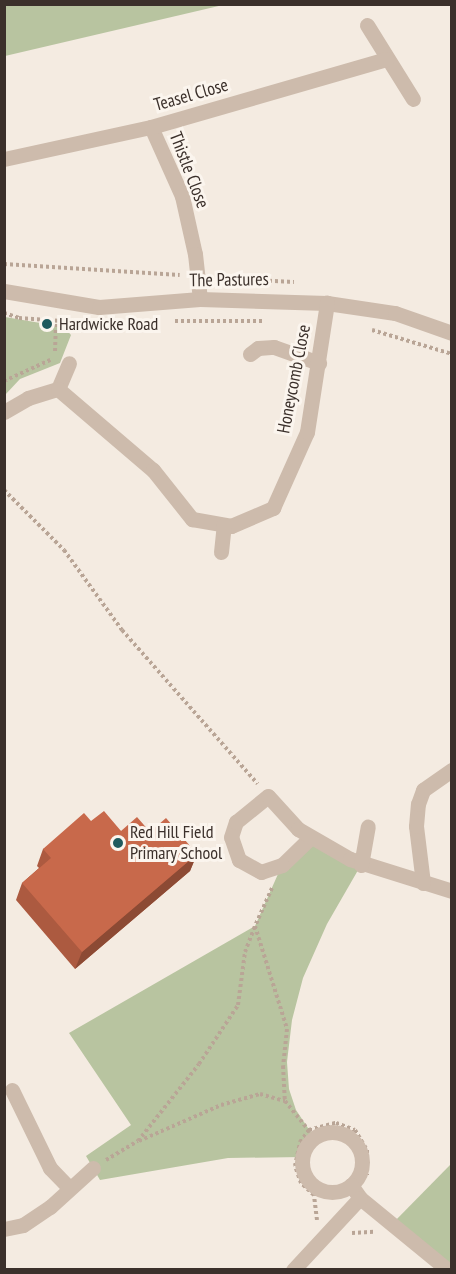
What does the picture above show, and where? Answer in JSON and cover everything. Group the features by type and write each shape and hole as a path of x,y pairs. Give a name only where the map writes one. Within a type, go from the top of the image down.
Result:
{"street":[{"path":"367,25 386,59 413,99"},
{"name":"Teasel Close","path":"4,159 151,127 386,59"},
{"name":"Thistle Close","path":"151,127 182,196 200,299"},
{"name":"The Pastures","path":"4,291 99,307 200,299 327,303 395,313 452,333"},
{"name":"Honeycomb Close","path":"58,390 153,470 192,519 231,526 273,508 307,432 327,303"},
{"path":"250,354 258,348 274,347 319,363"},
{"path":"4,412 28,398 58,390 69,363"},
{"path":"221,552 224,525"},
{"path":"423,883 417,836 418,804 423,790 452,770"},
{"path":"310,838 282,865 261,872 250,870 238,860 231,837 236,822 268,796 310,838 361,865 452,891"},
{"path":"361,865 368,827"},
{"path":"12,1090 50,1168 69,1188"},
{"path":"333,1131 343,1133 359,1147 362,1167 351,1185 332,1192 315,1187 306,1178 302,1157 312,1133 333,1131"},
{"path":"4,1229 23,1225 41,1213 93,1168"},
{"path":"351,1185 360,1198 448,1269"},
{"path":"293,1269 360,1198"}],"path":[{"path":"4,313 66,321"},
{"path":"4,381 49,362 55,353 56,321"},
{"path":"163,321 265,321"},
{"path":"368,328 452,354"},
{"path":"4,490 64,550 122,630 268,796"},
{"path":"138,1141 199,1064 238,1005 245,952 282,865"},
{"path":"255,926 286,1029 283,1066 285,1101"},
{"path":"93,1168 138,1141 221,1105 260,1094 285,1101 312,1133"},
{"path":"317,1222 314,1195 301,1183 295,1166 300,1143 312,1133 336,1123 355,1130 367,1150 368,1184"},
{"path":"344,1237 352,1232 376,1232"}],"green space":[{"path":"5,4 223,4 223,5 5,56"},
{"path":"5,317 64,327 71,335 60,363 20,379 5,395"},
{"path":"310,838 361,865 327,924 303,978 292,1020 287,1062 289,1089 296,1110 314,1137 302,1157 228,1158 100,1180 86,1156 131,1125 69,1033 255,926 282,865"},
{"path":"451,1164 451,1269 392,1224"}],"building":[{"path":"104,811 121,831 137,817 150,832 166,818 197,854 82,952 22,883 51,858 43,849 84,813 91,821"}],"place":[{"name":"Hardwicke Road","path":"47,324"},
{"name":"Red Hill Field Primary School","path":"118,843"}]}
